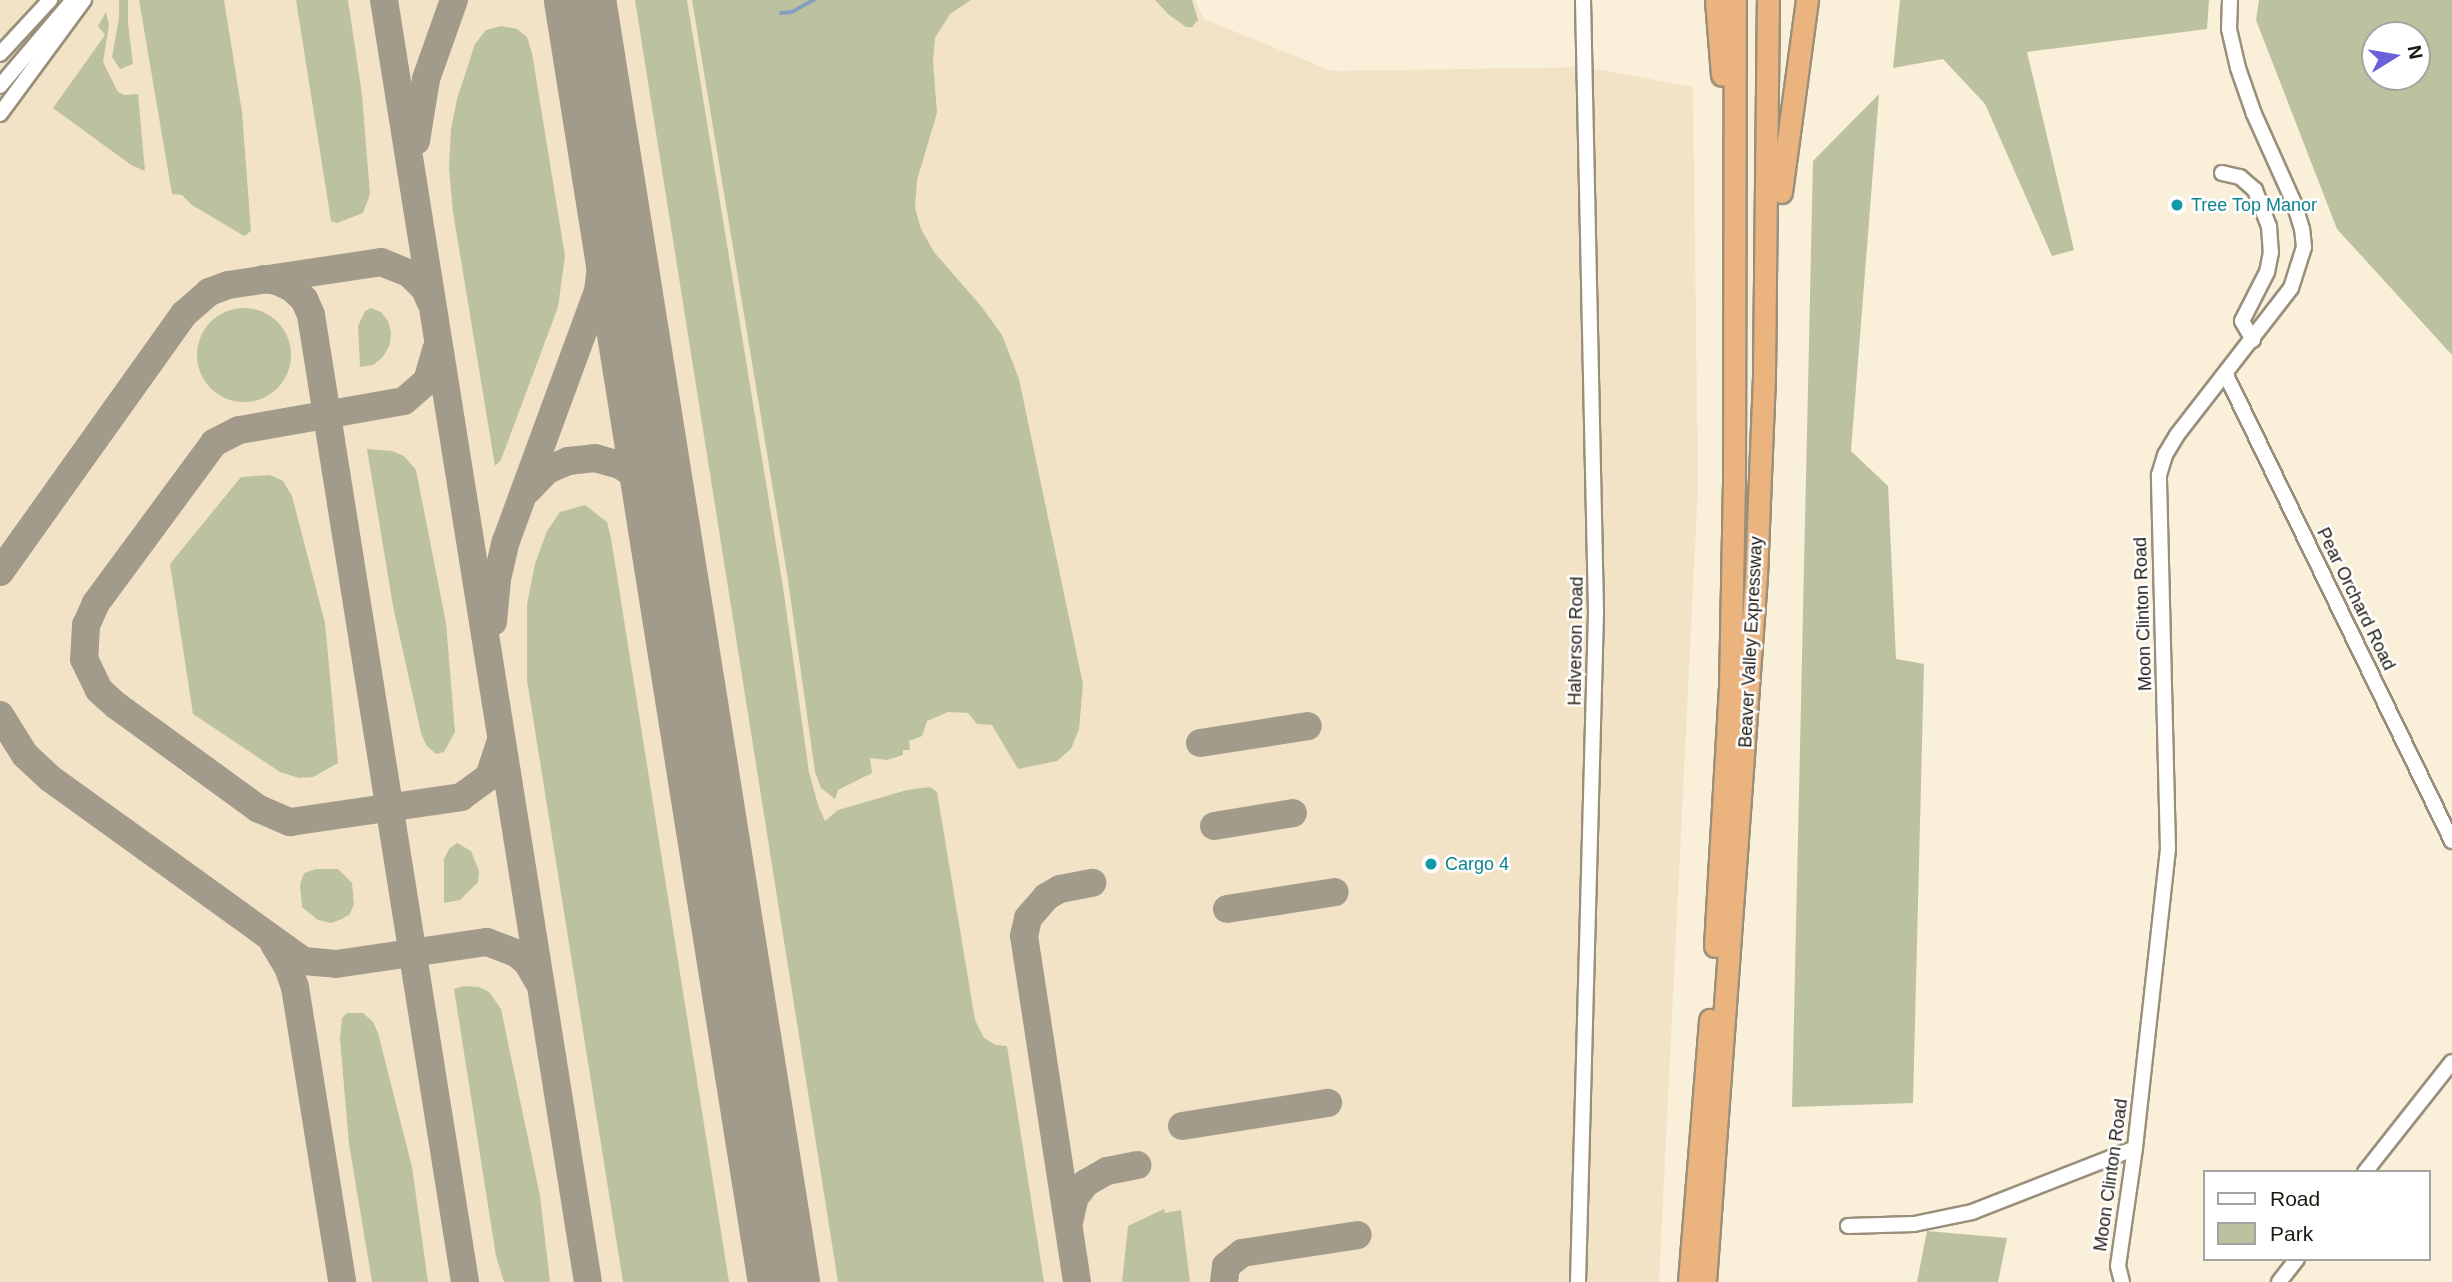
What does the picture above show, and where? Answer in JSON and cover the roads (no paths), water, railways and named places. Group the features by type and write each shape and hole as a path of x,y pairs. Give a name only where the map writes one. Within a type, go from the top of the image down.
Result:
{"highway":[{"path":"1716,0 1735,412"},
{"name":"Beaver Valley Expressway","path":"1689,1282 1723,829 1730,689 1735,412 1735,0"},
{"name":"Beaver Valley Expressway","path":"1705,1282 1744,766 1764,375 1768,0"},
{"path":"1764,375 1785,149 1807,0"}],"street":[{"path":"0,54 50,0"},
{"path":"0,86 73,0"},
{"path":"0,114 84,0"},
{"name":"Halverson Road","path":"1578,1282 1597,567 1583,0"},
{"name":"Moon Clinton Road","path":"2122,1282 2118,1266 2135,1148 2168,849 2160,475 2165,455 2177,435 2253,340 2296,278 2303,256 2304,239 2294,203 2254,114 2238,68 2230,29 2230,0"},
{"path":"2222,173 2240,177 2255,190 2270,226 2271,252 2267,272 2242,321 2253,340"},
{"name":"Pear Orchard Road","path":"2226,375 2452,841"},
{"path":"2367,1170 2452,1062"},
{"path":"1848,1226 1916,1224 1972,1212 2135,1148"},
{"path":"2279,1282 2295,1261"},
{"path":"2113,1282 2118,1266"}],"waterway":[{"path":"781,13 792,12 814,0"}],"place":[{"name":"Tree Top Manor","path":"2177,205"},
{"name":"Cargo 4","path":"1431,864"}]}
